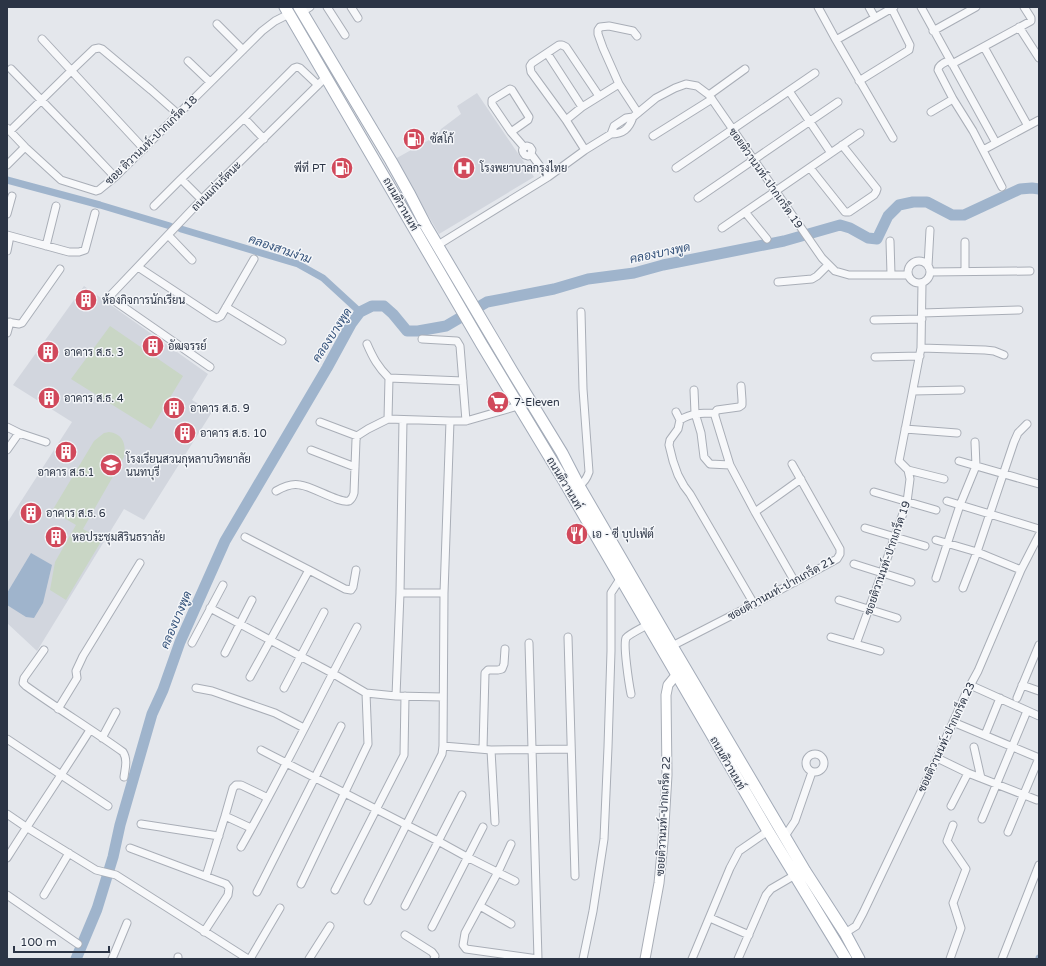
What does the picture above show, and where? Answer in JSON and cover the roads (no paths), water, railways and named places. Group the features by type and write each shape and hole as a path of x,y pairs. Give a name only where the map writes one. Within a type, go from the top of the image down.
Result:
{"main road":[{"name":"ถนนติวานนท์","path":"304,9 391,161 424,223 438,245 468,308"},
{"name":"ถนนติวานนท์","path":"287,10 322,81 562,453 579,486 672,646 681,671 768,831 846,959"},
{"name":"ถนนติวานนท์","path":"475,320 518,406 564,481 647,625 681,671 824,903 845,933 859,959"}],"street":[{"path":"326,7 345,34"},
{"path":"351,7 358,18"},
{"path":"818,7 893,138"},
{"path":"869,7 875,18"},
{"path":"921,7 996,143"},
{"path":"933,30 976,7"},
{"path":"1002,187 983,150 953,99 938,68 984,47 1031,21 1032,20 1024,7"},
{"path":"836,40 893,8 910,45 909,50 859,81"},
{"name":"ซอย ติวานนท์-ปากเกร็ด 18","path":"9,129 25,148 61,180 88,189 96,191 100,190 144,149 262,31 287,10"},
{"path":"216,24 243,50"},
{"path":"635,115 603,48 598,30 600,27 609,26 633,31 636,36"},
{"path":"1019,27 1039,58"},
{"path":"42,39 144,149"},
{"path":"585,150 566,120 531,72 530,66 532,62 559,45 562,45 566,47 599,96"},
{"path":"984,47 1028,126"},
{"path":"9,129 94,49 99,48 178,114"},
{"path":"547,53 582,107"},
{"path":"188,61 210,82"},
{"path":"154,206 294,68 300,68 322,81"},
{"path":"11,69 115,177"},
{"path":"653,136 711,97 746,69"},
{"path":"676,168 815,73"},
{"name":"ถนนแก่นรัตนะ","path":"210,367 109,297 202,200 322,81"},
{"path":"566,120 582,107 619,84"},
{"name":"ซอยติวานนท์-ปากเกร็ด 19","path":"438,245 548,177 585,150 611,134 614,126 626,118 635,115 656,98 686,84 697,86 711,97 775,191 828,265 835,271 849,275 908,275"},
{"path":"511,132 528,120 529,117 510,89 491,102 511,132 524,147 522,153 528,156 531,154 548,177"},
{"path":"789,91 831,153"},
{"path":"931,112 953,99"},
{"path":"698,198 838,102"},
{"path":"244,118 264,139"},
{"path":"983,150 1039,120"},
{"path":"722,228 860,133"},
{"path":"810,168 846,212 850,212 862,204 874,195 877,189 842,146"},
{"path":"7,165 25,148"},
{"path":"181,179 202,200"},
{"path":"7,214 12,196"},
{"path":"46,246 56,206"},
{"path":"745,212 767,239"},
{"path":"7,251 8,238 69,252 83,252 85,250 95,213"},
{"path":"930,230 929,269 928,279 922,283 916,283 912,281 908,275 909,267 915,262 922,262 929,269 965,271 1030,271"},
{"path":"168,235 192,260"},
{"path":"890,241 891,274"},
{"path":"965,242 965,271"},
{"path":"138,267 214,318 217,318 226,307 254,259"},
{"path":"778,282 812,279 828,265"},
{"path":"7,333 9,322 19,324 22,323 60,269"},
{"name":"ซอยติวานนท์-ปากเกร็ด 19","path":"856,644 907,502 910,479 908,470 899,461 920,356 922,283"},
{"path":"226,307 282,341"},
{"path":"874,320 1019,310"},
{"path":"579,486 588,477 589,472 583,389 581,312"},
{"path":"422,339 457,341 459,343 466,420"},
{"path":"367,344 380,370 389,378 463,381"},
{"path":"921,348 985,350 994,351 1004,355"},
{"path":"875,357 920,356"},
{"path":"388,419 389,378"},
{"path":"680,420 695,413 715,413 717,410 742,405 741,386"},
{"path":"694,390 695,413 701,434 704,457 710,464 730,466"},
{"path":"912,391 961,390"},
{"path":"276,491 283,487 298,484 334,498 347,501 351,500 354,493 356,440 357,436 368,429 388,419 450,421 466,420 518,406"},
{"path":"676,412 680,420 678,429 670,440 669,445 678,475 754,604"},
{"path":"715,413 730,466 795,582"},
{"path":"396,696 400,593 403,420"},
{"path":"368,901 442,754 444,593 450,421"},
{"path":"320,422 357,436"},
{"path":"963,588 977,552 1016,436 1027,424"},
{"path":"7,428 46,442"},
{"path":"905,429 957,433"},
{"path":"7,450 19,433"},
{"path":"936,578 960,505 976,466 975,442"},
{"path":"311,450 355,467"},
{"path":"959,461 1039,484"},
{"name":"ซอยติวานนท์-ปากเกร็ด 21","path":"672,646 837,559 840,554 840,549 792,464"},
{"path":"908,470 944,479"},
{"path":"755,512 801,479"},
{"path":"874,492 936,510"},
{"path":"947,501 1039,529"},
{"path":"865,528 925,546"},
{"name":"ซอยติวานนท์-ปากเกร็ด 23","path":"845,933 856,926 863,913 954,722 1021,570 1039,535"},
{"path":"245,537 348,590 351,590 353,587 356,570"},
{"path":"936,540 977,552 1021,570"},
{"path":"58,709 77,678 76,670 83,656 140,563"},
{"path":"854,564 912,582"},
{"path":"250,677 309,570"},
{"path":"583,959 593,911 604,839 611,651 611,593 620,579"},
{"path":"192,643 223,585"},
{"path":"400,593 444,593"},
{"path":"225,653 252,600"},
{"path":"839,600 897,618"},
{"path":"210,608 332,673 366,693 396,696 443,697"},
{"path":"284,688 324,612"},
{"path":"631,694 625,641 627,636 647,625"},
{"path":"241,847 357,627"},
{"path":"568,637 575,876"},
{"path":"831,637 880,651"},
{"path":"511,844 498,872 465,933 463,945 466,948 538,959 529,643"},
{"path":"1017,698 1039,645"},
{"path":"484,750 486,673 488,670 502,669 504,664 505,649"},
{"path":"44,650 24,678 23,682 26,686 58,709 123,752 126,760 124,777"},
{"name":"ซอยติวานนท์-ปากเกร็ด 22","path":"645,959 659,883 664,835 666,695 668,685 681,671"},
{"path":"970,685 1039,716"},
{"path":"1022,685 1039,691"},
{"path":"196,688 212,691 275,713 304,728"},
{"path":"301,884 368,744 366,693"},
{"path":"335,890 404,755 405,696"},
{"path":"984,735 1000,698"},
{"path":"982,819 1028,711"},
{"path":"102,738 116,712"},
{"path":"954,722 1039,758 1008,832"},
{"path":"257,892 341,726"},
{"path":"7,858 26,827 62,776 90,730"},
{"path":"7,739 108,806"},
{"path":"443,746 484,750 571,749"},
{"path":"974,747 981,778"},
{"path":"261,750 515,881"},
{"path":"491,750 495,822"},
{"path":"937,758 968,773 997,783 1036,800"},
{"path":"784,836 795,821 812,772"},
{"path":"951,806 968,773"},
{"path":"206,876 233,788 236,785 241,785 268,798"},
{"path":"405,906 462,795"},
{"path":"7,814 96,870 116,875 204,932 249,959 280,908"},
{"path":"225,816 251,828"},
{"path":"141,824 219,836"},
{"path":"950,959 961,928 953,903 966,869 947,841 953,826"},
{"path":"432,927 482,827"},
{"path":"692,959 730,868 739,851 768,831"},
{"path":"130,848 226,884 229,888 228,895 204,932"},
{"path":"44,895 69,853"},
{"path":"1002,959 1039,865"},
{"path":"738,959 766,895 771,889 795,875"},
{"path":"7,895 78,944"},
{"path":"480,906 511,924"},
{"path":"710,918 749,934"},
{"path":"112,959 127,922"},
{"path":"309,959 330,926"},
{"path":"405,935 432,952 435,956 434,959"}],"water":[{"path":"31,553 52,565 43,603 34,618 26,617 7,605 7,593"}],"waterway":[{"name":"คลองสามง่าม","path":"7,180 170,226"},
{"name":"คลองบางพูด","path":"76,959 97,909 113,857 120,825 152,714 163,690 180,642 225,541 327,368 351,324 360,312 372,306 384,306 393,314 407,331 418,331 446,326 487,302 554,289 588,279 634,273 663,265 784,241 840,225 850,228 868,238 877,239 888,216 899,205 913,202 927,202 952,215 964,215 1020,189 1039,189"},
{"name":"คลองสามง่าม","path":"181,229 298,264 323,278 360,312"}],"place":[{"name":"ซัสโก้","path":"414,139"},
{"name":"พีที PT","path":"342,168"},
{"name":"โรงพยาบาลกรุงไทย","path":"464,168"},
{"name":"ห้องกิจการนักเรียน","path":"86,300"},
{"name":"อัฒจรรย์","path":"153,346"},
{"name":"อาคาร ส.ธ. 3","path":"48,352"},
{"name":"อาคาร ส.ธ. 4","path":"49,398"},
{"name":"7-Eleven","path":"498,402"},
{"name":"อาคาร ส.ธ. 9","path":"174,408"},
{"name":"อาคาร ส.ธ. 10","path":"185,433"},
{"name":"อาคาร ส.ธ.1","path":"66,452"},
{"name":"โรงเรียนสวนกุหลาบวิทยาลัย นนทบุรี","path":"111,465"},
{"name":"อาคาร ส.ธ. 6","path":"31,513"},
{"name":"เอ - ซี บุปเฟ่ต์","path":"577,534"},
{"name":"หอประชุมสิรินธราลัย","path":"56,537"}]}
